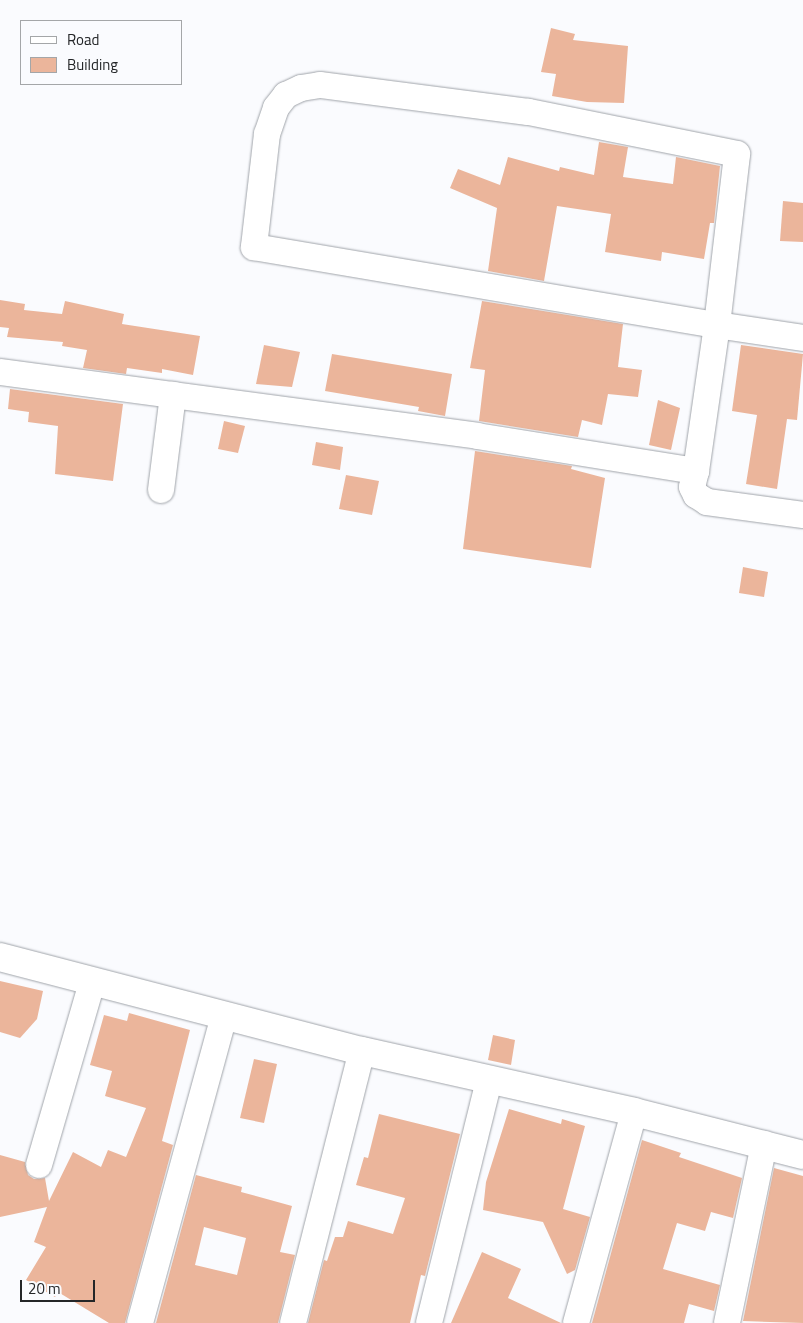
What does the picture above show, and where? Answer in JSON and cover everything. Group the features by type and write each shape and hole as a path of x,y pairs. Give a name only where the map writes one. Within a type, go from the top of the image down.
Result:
{"street":[{"path":"803,338 717,325 254,247 262,161 276,108 286,95 301,88 320,85 528,112 737,154 717,325 696,471 692,487 696,495 708,502 803,515"},
{"path":"0,372 486,438 696,471"},
{"path":"161,490 172,395"},
{"path":"0,957 362,1051 634,1112 803,1155"},
{"path":"39,1166 92,982"},
{"path":"140,1323 224,1015"},
{"path":"293,1323 362,1051"},
{"path":"429,1323 488,1080"},
{"path":"576,1323 634,1112"},
{"path":"727,1323 764,1144"}],"building":[{"path":"551,28 575,34 573,40 628,46 624,103 587,102 552,96 556,74 541,72"},
{"path":"599,142 628,147 623,177 673,184 676,157 720,166 714,223 710,223 704,259 662,252 661,261 605,252 611,214 557,206 544,281 488,271 497,208 450,188 458,169 500,185 508,157 559,171 560,167 594,175"},
{"path":"783,201 803,203 803,242 780,241"},
{"path":"0,300 25,304 24,310 62,314 65,301 124,314 122,324 200,336 193,375 162,369 162,373 127,368 126,374 83,368 87,350 62,346 63,342 7,337 9,328 0,327"},
{"path":"482,301 623,324 618,367 642,370 638,397 608,394 602,425 582,420 578,437 479,421 485,370 470,368"},
{"path":"264,345 300,352 292,387 256,384"},
{"path":"741,345 803,354 797,420 787,419 777,489 746,484 757,415 732,411"},
{"path":"332,354 452,374 445,416 418,411 419,407 325,391"},
{"path":"10,389 123,404 113,481 55,474 58,426 28,422 29,412 8,409"},
{"path":"658,400 680,408 671,450 649,445"},
{"path":"224,421 245,426 238,453 218,449"},
{"path":"316,442 343,447 340,470 312,465"},
{"path":"475,451 572,466 571,469 605,478 591,568 463,549"},
{"path":"346,475 379,481 372,515 339,509"},
{"path":"743,567 768,572 764,597 739,593"},
{"path":"0,981 43,991 37,1019 20,1038 0,1032"},
{"path":"129,1013 190,1030 162,1141 173,1145 125,1323 109,1323 58,1292 55,1297 26,1280 46,1247 34,1242 47,1207 0,1217 0,1155 25,1162 28,1175 34,1179 45,1178 49,1201 73,1152 101,1167 108,1150 126,1157 146,1108 105,1096 112,1071 90,1065 104,1015 127,1021"},
{"path":"493,1035 515,1040 511,1065 488,1060"},
{"path":"254,1059 277,1064 264,1123 240,1118"},
{"path":"509,1109 561,1124 562,1119 585,1126 563,1209 590,1217 575,1270 567,1274 543,1222 483,1210 486,1182"},
{"path":"379,1114 460,1134 425,1276 421,1275 410,1323 308,1323 324,1260 327,1261 335,1237 343,1237 348,1221 393,1234 405,1198 356,1185 364,1157 368,1158"},
{"path":"642,1140 681,1153 679,1157 742,1178 733,1218 711,1212 705,1231 677,1223 663,1269 720,1285 714,1311 689,1304 684,1323 592,1323"},
{"path":"774,1168 803,1176 803,1323 743,1321"},
{"path":"196,1175 242,1187 241,1192 292,1206 280,1252 295,1255 278,1323 156,1323","holes":["204,1227 246,1238 237,1275 195,1265"]},
{"path":"482,1252 521,1269 508,1298 561,1323 451,1323"}]}
